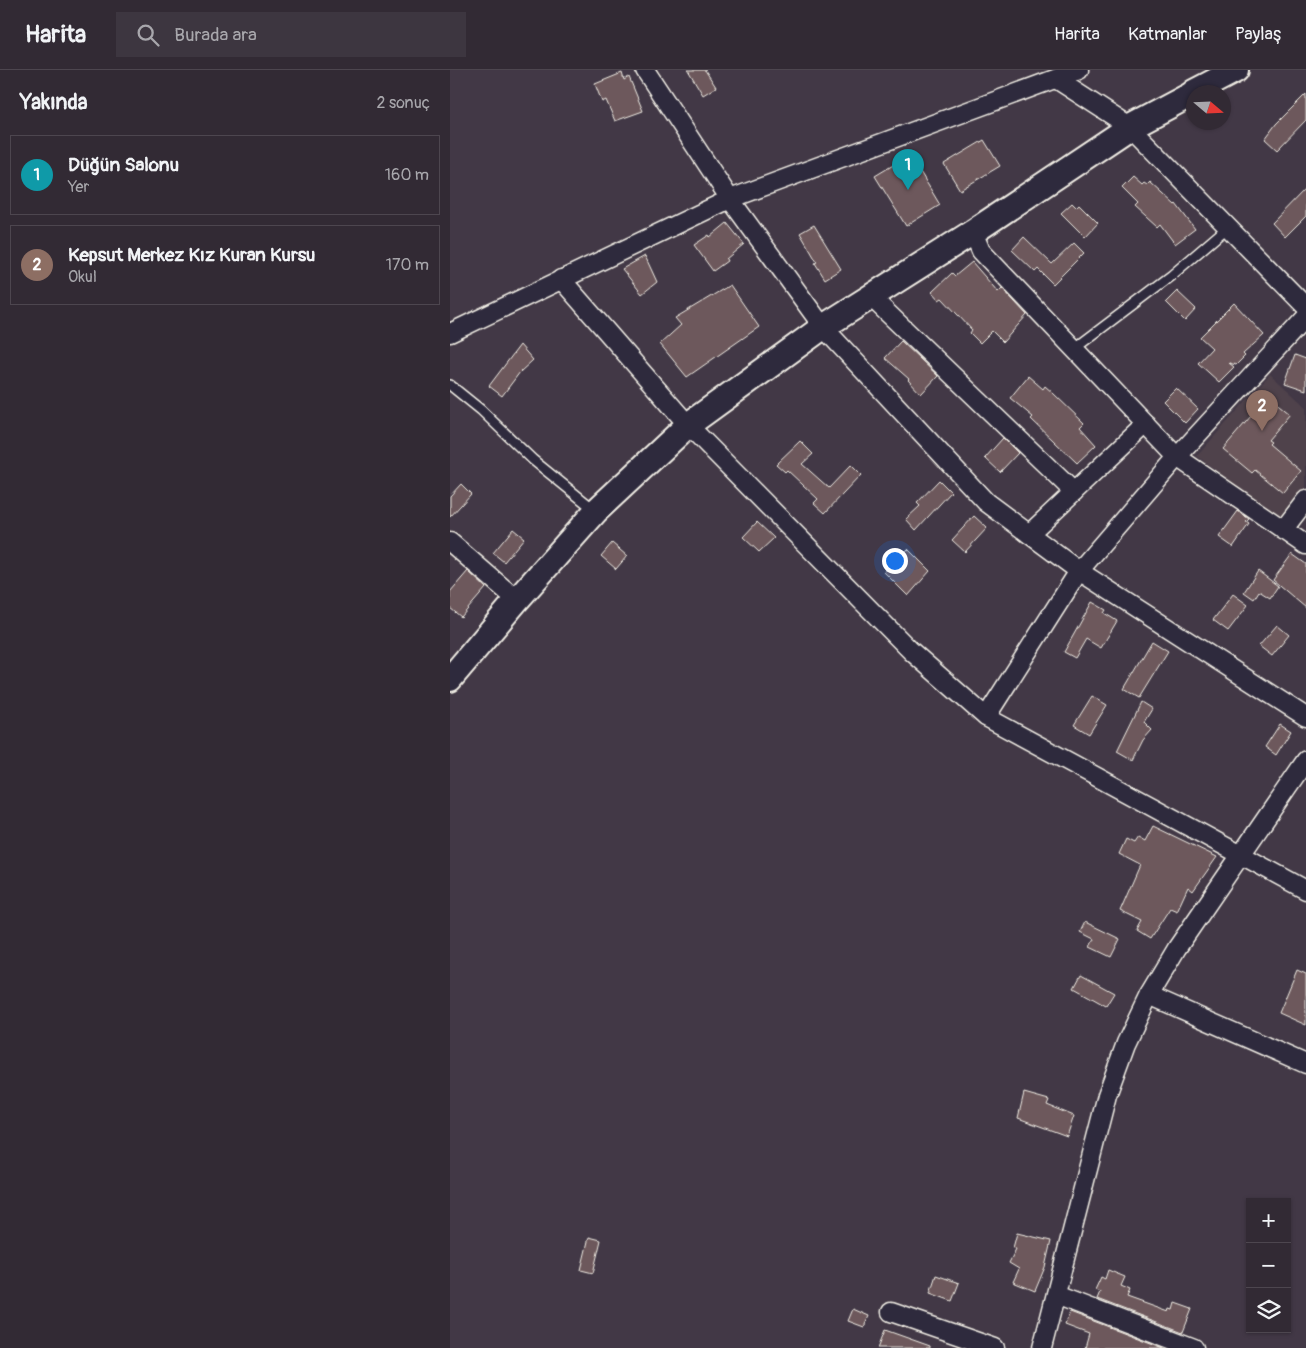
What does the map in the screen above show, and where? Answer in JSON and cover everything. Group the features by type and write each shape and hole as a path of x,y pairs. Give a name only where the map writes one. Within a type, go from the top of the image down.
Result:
{"street":[{"path":"645,70 730,198 824,327 986,502 1079,571 1306,717"},
{"path":"450,332 730,198 1079,70"},
{"path":"1209,85 1236,70"},
{"path":"1056,80 1130,127 1306,307"},
{"path":"450,679 596,511 688,425 824,327 973,232 1130,127 1186,97"},
{"path":"973,232 981,251 1177,457 1306,545"},
{"path":"561,279 688,425 911,651 986,717 1306,890"},
{"path":"870,297 1074,492"},
{"path":"986,717 1079,571 1177,457 1306,317"},
{"path":"1030,534 1146,424"},
{"path":"1283,530 1306,500"},
{"path":"450,542 517,600"},
{"path":"1042,1348 1107,1095 1126,1043 1149,995 1176,948 1306,760"},
{"path":"1149,995 1306,1064"},
{"path":"1056,1295 1194,1348"},
{"path":"891,1312 995,1348"}],"lane":[{"path":"1074,349 1172,275 1228,227"},
{"path":"450,385 481,410 534,460 596,511"}],"shaded area":[{"path":"1270,374 1306,407 1306,490 1281,520 1197,456"}],"building":[{"path":"688,70 705,70 716,87 703,95"},
{"path":"622,73 624,80 629,77 643,111 615,121 606,100 602,102 595,84"},
{"path":"1306,94 1306,120 1277,150 1265,139 1276,124"},
{"path":"984,140 1000,166 960,190 944,164"},
{"path":"910,155 940,205 906,226 875,176"},
{"path":"1133,177 1142,185 1144,183 1147,185 1150,182 1176,204 1195,229 1175,244 1160,224 1157,227 1135,207 1138,204 1122,188"},
{"path":"1306,188 1306,216 1285,237 1272,223"},
{"path":"1072,203 1076,207 1079,204 1098,223 1085,237 1061,213"},
{"path":"727,223 744,244 726,259 727,261 713,271 694,245 709,235 710,237"},
{"path":"814,225 841,269 825,279 800,233"},
{"path":"1024,237 1052,264 1074,243 1084,253 1053,284 1038,269 1035,272 1012,250"},
{"path":"645,256 657,282 642,294 622,269"},
{"path":"972,262 998,292 1002,288 1027,315 1003,342 992,331 980,343 970,333 972,330 942,298 939,300 932,292 952,273 955,276"},
{"path":"730,285 759,327 687,377 660,344 681,325 675,318"},
{"path":"1177,291 1196,309 1185,321 1166,302"},
{"path":"1234,303 1264,335 1243,354 1245,356 1236,365 1229,363 1234,367 1219,382 1198,363 1212,348 1200,337"},
{"path":"901,341 938,376 921,394 909,379 885,358"},
{"path":"520,345 533,360 520,372 502,396 489,386"},
{"path":"1295,355 1306,359 1306,390 1285,383"},
{"path":"1028,376 1043,389 1045,386 1084,423 1080,427 1096,445 1077,463 1031,419 1033,417 1010,398"},
{"path":"1176,388 1198,409 1185,423 1163,401"},
{"path":"1268,396 1290,414 1268,440 1271,442 1269,444 1301,471 1283,493 1255,470 1252,473 1223,449"},
{"path":"1003,438 1018,453 1000,472 985,458"},
{"path":"800,441 813,454 802,464 829,488 851,465 861,475 825,513 814,503 818,499 787,470 785,472 776,464"},
{"path":"939,480 951,492 916,530 906,519 920,506 917,503"},
{"path":"461,484 471,494 450,517 450,496"},
{"path":"1238,511 1249,519 1246,522 1249,524 1233,547 1219,537"},
{"path":"974,516 987,528 965,552 952,540"},
{"path":"757,522 774,538 759,552 743,537"},
{"path":"513,529 524,538 504,562 493,553"},
{"path":"612,543 627,556 616,569 601,556"},
{"path":"908,549 930,571 908,596 884,572"},
{"path":"1292,554 1306,564 1306,608 1273,580"},
{"path":"468,571 486,588 461,617 450,608 450,592"},
{"path":"1258,571 1278,586 1270,598 1259,591 1254,599 1244,592"},
{"path":"1233,594 1248,605 1228,631 1213,620"},
{"path":"1092,602 1106,610 1104,613 1117,621 1101,648 1086,639 1075,658 1064,652"},
{"path":"1277,625 1289,635 1272,656 1259,646"},
{"path":"1152,641 1168,651 1139,698 1124,689"},
{"path":"1092,696 1107,705 1089,734 1074,725"},
{"path":"1141,702 1152,709 1144,722 1152,730 1143,740 1133,760 1117,751"},
{"path":"1280,724 1291,731 1276,755 1265,747"},
{"path":"1153,826 1217,857 1193,891 1188,887 1177,911 1170,908 1150,939 1137,931 1142,922 1120,911 1140,865 1119,854 1126,839 1134,843 1138,837 1145,841"},
{"path":"1085,922 1120,939 1111,957 1090,947 1094,939 1080,932"},
{"path":"1297,970 1306,974 1306,1025 1279,1013"},
{"path":"1081,975 1114,993 1106,1006 1074,988"},
{"path":"1024,1093 1049,1100 1047,1105 1074,1116 1067,1136 1018,1118"},
{"path":"1017,1233 1051,1241 1045,1267 1035,1291 1013,1282 1019,1269 1009,1263 1016,1249 1013,1248"},
{"path":"589,1237 601,1240 593,1273 581,1270"},
{"path":"1108,1270 1125,1277 1121,1286 1130,1290 1127,1297 1169,1312 1170,1309 1173,1310 1175,1303 1192,1309 1183,1332 1097,1299 1100,1292 1095,1290 1101,1277 1105,1279"},
{"path":"936,1275 959,1283 952,1301 930,1293"},
{"path":"853,1309 869,1316 864,1327 848,1321"},
{"path":"1070,1312 1164,1348 1085,1348 1089,1334 1065,1325"},
{"path":"885,1330 930,1346 930,1348 878,1348"}],"place":[{"name":"Düğün Salonu","path":"908,190"},
{"name":"Kepsut Merkez Kız Kuran Kursu","path":"1262,431"}]}
